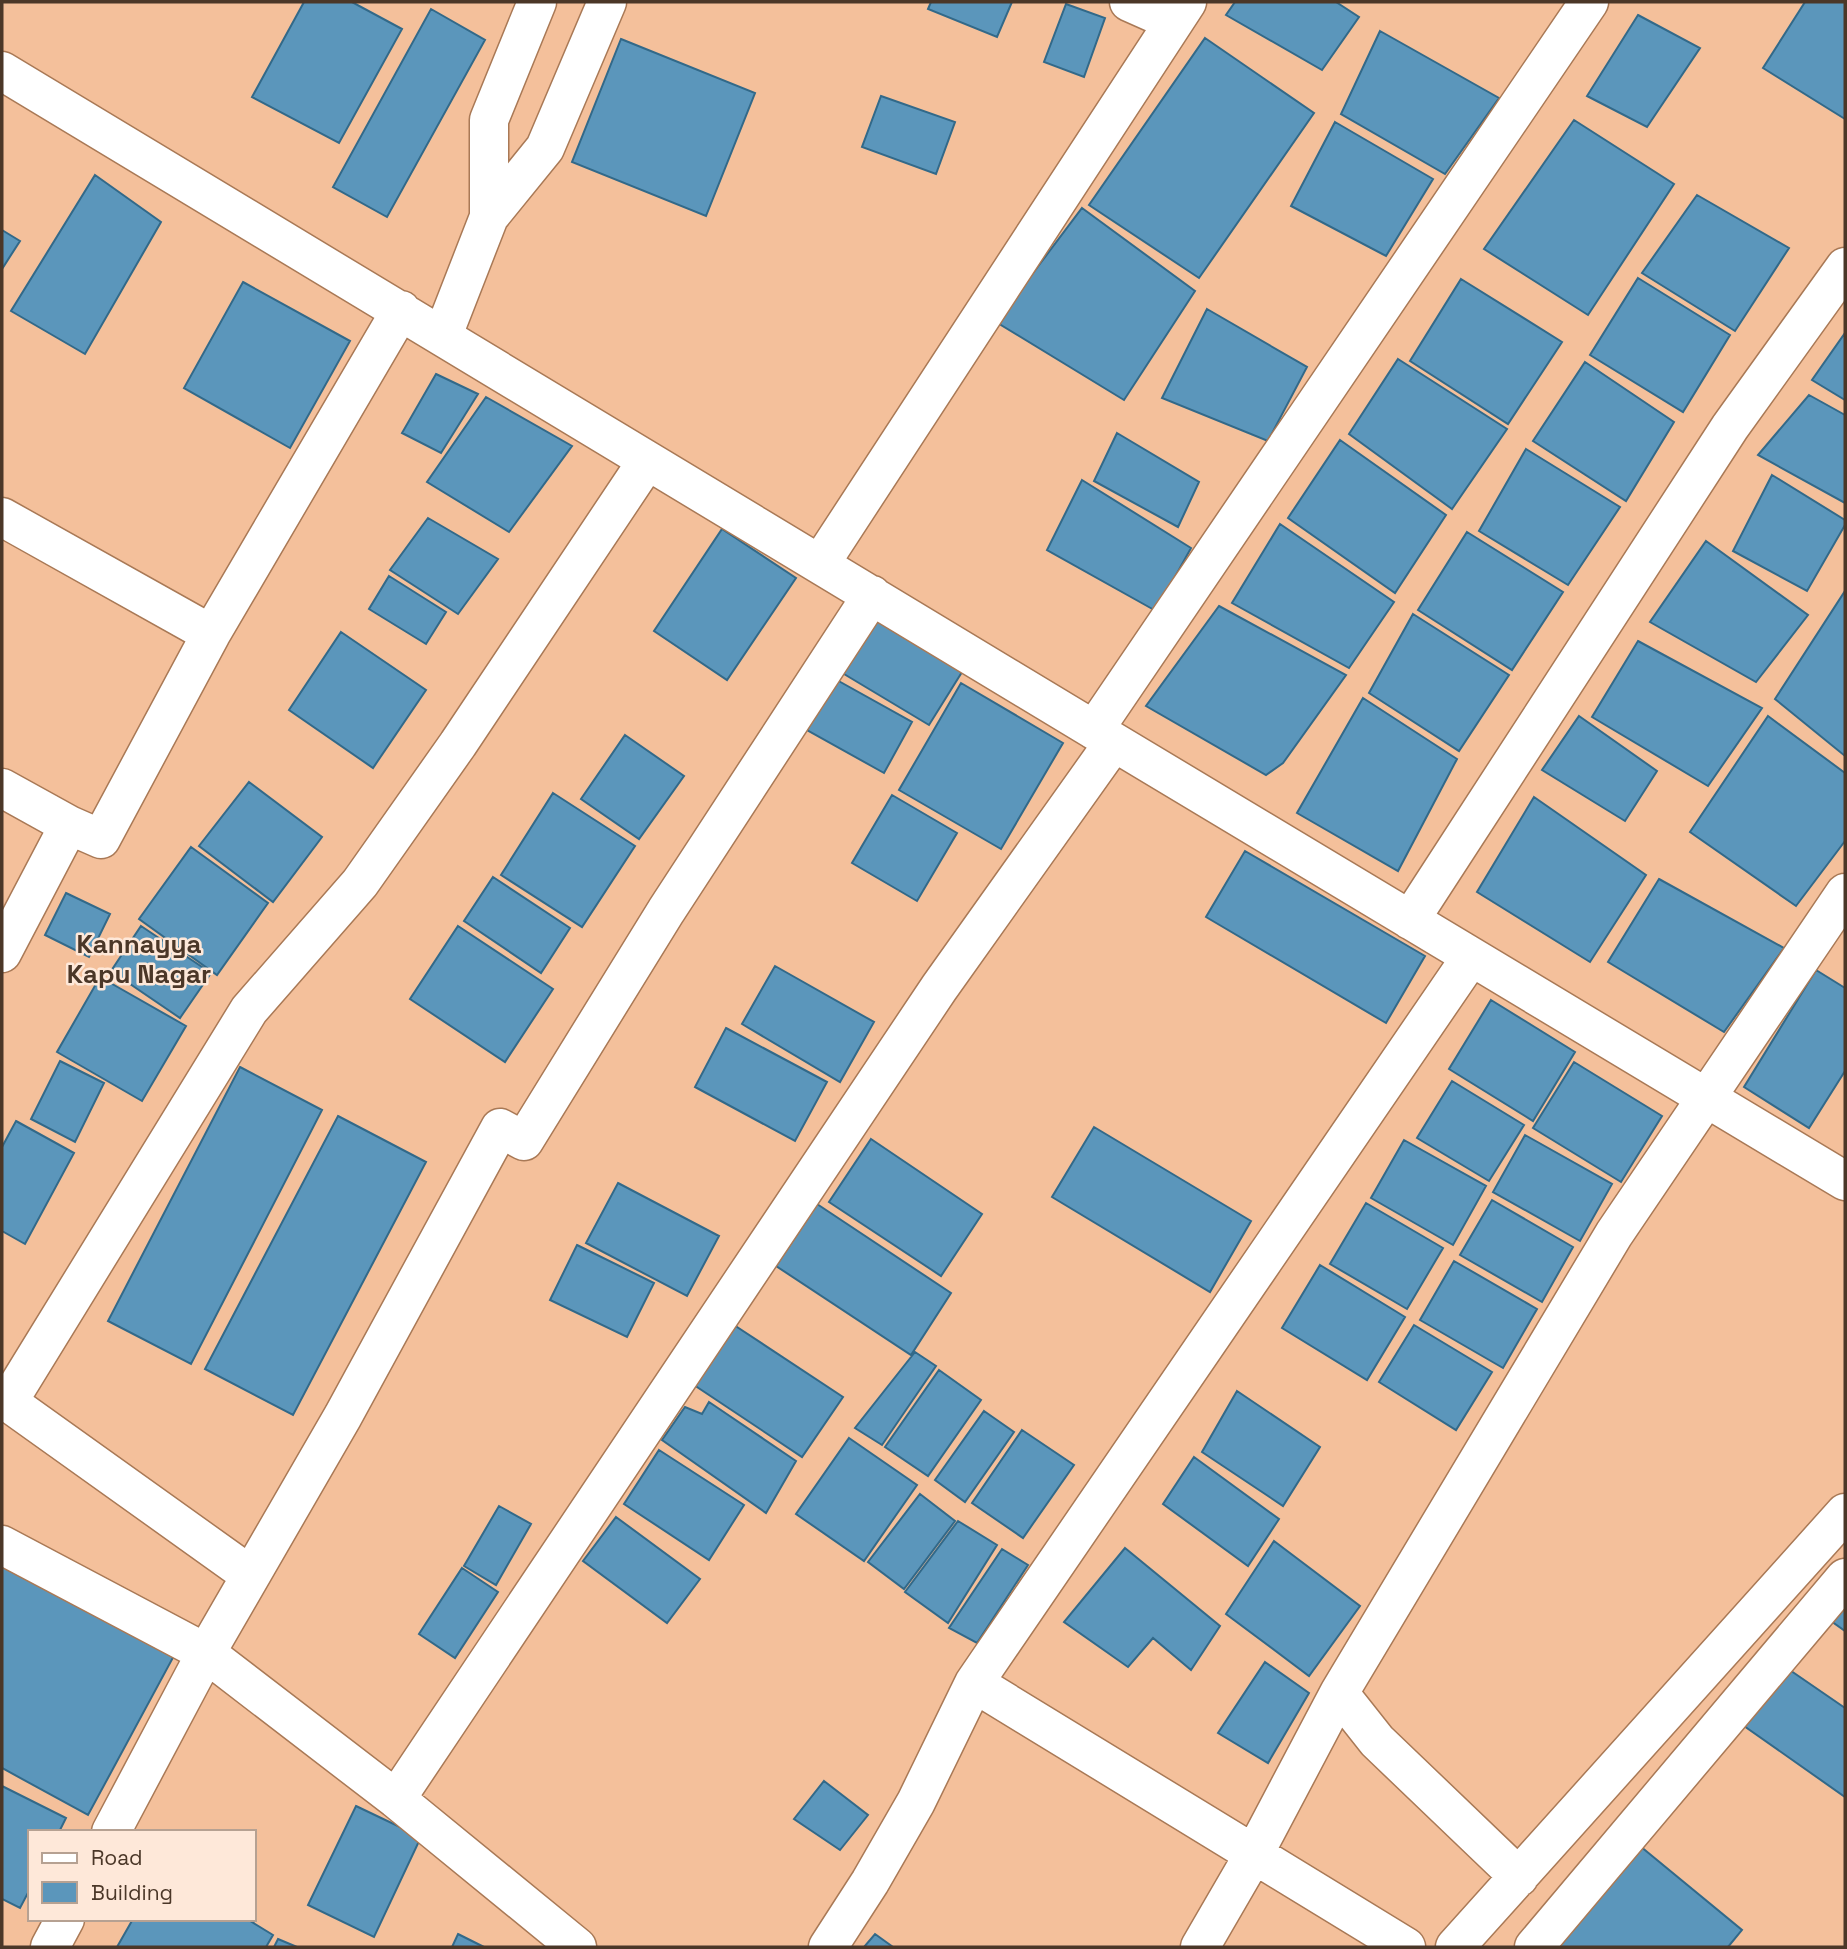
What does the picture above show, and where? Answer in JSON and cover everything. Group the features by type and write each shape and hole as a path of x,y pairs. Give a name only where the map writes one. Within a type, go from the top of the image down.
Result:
{"street":[{"path":"489,217 489,120 537,2"},
{"path":"443,335 489,217 545,148 607,2"},
{"path":"820,564 1180,12 1129,2"},
{"path":"396,1799 939,988 1589,2"},
{"path":"2,71 1845,1181"},
{"path":"1410,920 1730,427 1845,267"},
{"path":"2,789 101,839 211,634 401,310"},
{"path":"250,1575 5,1403 249,1010 359,883 458,744 647,461"},
{"path":"2,517 211,634"},
{"path":"112,1830 206,1653 343,1416 500,1128 524,1141 666,911 872,595"},
{"path":"2,953 69,825"},
{"path":"1200,1947 1254,1854 1339,1693 1614,1234 1845,893"},
{"path":"828,1947 870,1882 916,1802 974,1683 1471,957"},
{"path":"1455,1947 1845,1513"},
{"path":"2,1545 206,1653 396,1799 577,1947"},
{"path":"1534,1947 1845,1578"},
{"path":"974,1683 1406,1947"},
{"path":"1339,1693 1377,1741 1519,1877"},
{"path":"1596,1791 1636,1826"},
{"path":"50,1947 64,1921"}],"building":[{"path":"304,2 352,2 402,29 339,143 252,97"},
{"path":"931,2 1012,2 997,37 928,9"},
{"path":"1235,2 1336,2 1359,17 1322,70 1226,15"},
{"path":"1805,2 1845,2 1845,119 1763,68"},
{"path":"1066,4 1105,18 1084,77 1044,62"},
{"path":"431,9 485,40 387,217 333,187"},
{"path":"1638,15 1700,48 1647,127 1587,96"},
{"path":"1380,31 1499,98 1445,174 1341,114"},
{"path":"1205,38 1314,113 1199,278 1089,205"},
{"path":"621,39 755,93 706,216 572,162"},
{"path":"881,96 955,122 936,174 862,147"},
{"path":"1574,120 1674,184 1588,315 1484,249"},
{"path":"1335,122 1433,179 1386,256 1291,206"},
{"path":"95,175 161,222 85,354 11,311"},
{"path":"1697,195 1789,248 1735,331 1642,273"},
{"path":"1082,208 1195,291 1124,400 996,322"},
{"path":"2,230 20,241 2,269"},
{"path":"1638,278 1730,335 1683,412 1590,355"},
{"path":"1461,279 1562,342 1508,424 1410,361"},
{"path":"243,282 350,341 290,448 184,388"},
{"path":"1207,309 1307,367 1268,441 1162,398"},
{"path":"1845,333 1845,400 1812,380"},
{"path":"1398,359 1507,429 1452,509 1349,434"},
{"path":"1585,362 1674,422 1626,501 1533,441"},
{"path":"436,374 478,394 441,453 402,433"},
{"path":"1809,395 1845,415 1845,503 1758,455"},
{"path":"486,397 572,446 509,532 427,482"},
{"path":"1117,433 1199,482 1178,527 1094,481"},
{"path":"1340,440 1446,515 1395,593 1288,518"},
{"path":"1526,449 1620,507 1568,585 1479,531"},
{"path":"1772,475 1845,520 1845,525 1807,591 1733,551"},
{"path":"1082,480 1191,548 1156,611 1047,550"},
{"path":"428,518 498,559 458,614 390,570"},
{"path":"1280,524 1394,602 1349,668 1232,603"},
{"path":"722,529 796,578 727,680 654,631"},
{"path":"1467,532 1563,592 1512,670 1418,610"},
{"path":"1706,541 1808,615 1756,682 1650,622"},
{"path":"389,576 446,612 426,644 369,609"},
{"path":"1845,591 1845,756 1775,699"},
{"path":"1219,606 1346,675 1283,763 1266,775 1146,706"},
{"path":"1413,614 1509,675 1459,751 1369,693"},
{"path":"872,617 962,672 929,725 839,671"},
{"path":"341,632 426,690 373,768 289,710"},
{"path":"1638,641 1762,708 1708,786 1592,717"},
{"path":"835,679 912,722 884,773 807,730"},
{"path":"961,683 1063,743 1001,849 899,790"},
{"path":"1363,698 1457,759 1398,871 1297,813"},
{"path":"1579,716 1657,771 1625,821 1542,770"},
{"path":"1768,716 1845,773 1845,841 1796,906 1690,832"},
{"path":"625,735 684,776 639,839 581,799"},
{"path":"249,782 322,837 273,902 199,846"},
{"path":"553,793 635,846 582,927 501,875"},
{"path":"892,795 957,833 917,901 852,863"},
{"path":"1534,797 1646,875 1590,962 1477,892"},
{"path":"191,847 268,903 217,975 139,919"},
{"path":"1245,851 1425,956 1386,1023 1206,917"},
{"path":"493,877 570,928 541,973 464,921"},
{"path":"1659,879 1784,948 1724,1032 1608,962"},
{"path":"66,893 110,914 89,957 45,935"},
{"path":"141,926 211,973 180,1018 111,971"},
{"path":"458,926 553,989 505,1062 410,999"},
{"path":"775,966 874,1022 840,1082 742,1024"},
{"path":"1816,970 1845,988 1845,1071 1809,1128 1744,1087"},
{"path":"100,977 186,1026 142,1101 57,1052"},
{"path":"1491,1000 1575,1052 1533,1121 1449,1069"},
{"path":"726,1028 827,1082 795,1141 695,1087"},
{"path":"60,1061 104,1083 75,1142 31,1119"},
{"path":"1574,1062 1662,1116 1621,1182 1533,1128"},
{"path":"240,1067 322,1110 191,1364 108,1321"},
{"path":"1452,1081 1524,1125 1489,1181 1417,1138"},
{"path":"338,1116 426,1162 293,1415 205,1369"},
{"path":"16,1121 74,1153 25,1244 2,1231 2,1147"},
{"path":"1094,1127 1251,1221 1210,1292 1052,1197"},
{"path":"1525,1135 1612,1184 1580,1241 1493,1192"},
{"path":"871,1139 982,1214 941,1276 829,1202"},
{"path":"1404,1140 1486,1186 1453,1245 1371,1198"},
{"path":"618,1183 719,1236 687,1296 586,1243"},
{"path":"1492,1200 1573,1247 1542,1302 1460,1255"},
{"path":"1366,1203 1443,1248 1407,1309 1330,1264"},
{"path":"817,1204 951,1293 911,1355 776,1266"},
{"path":"577,1245 654,1283 627,1337 550,1300"},
{"path":"1454,1261 1537,1309 1503,1368 1420,1320"},
{"path":"1320,1265 1405,1317 1367,1380 1282,1328"},
{"path":"734,1325 843,1397 802,1457 694,1385"},
{"path":"1414,1325 1492,1372 1456,1430 1379,1382"},
{"path":"915,1352 936,1366 882,1445 855,1428"},
{"path":"939,1370 981,1400 928,1476 885,1447"},
{"path":"1237,1391 1320,1447 1283,1506 1202,1452"},
{"path":"709,1402 796,1461 766,1513 662,1440 685,1407 702,1414"},
{"path":"984,1411 1014,1432 965,1502 935,1480"},
{"path":"1022,1430 1074,1465 1023,1538 972,1503"},
{"path":"849,1438 917,1485 864,1561 796,1514"},
{"path":"659,1450 744,1505 709,1560 624,1504"},
{"path":"1194,1457 1279,1519 1248,1566 1163,1504"},
{"path":"920,1494 955,1521 904,1589 868,1562"},
{"path":"499,1506 531,1524 496,1585 464,1566"},
{"path":"616,1517 700,1579 667,1623 583,1561"},
{"path":"958,1521 997,1545 948,1623 905,1592"},
{"path":"1274,1541 1360,1606 1309,1676 1226,1614"},
{"path":"1125,1548 1220,1626 1191,1670 1153,1638 1128,1667 1064,1622"},
{"path":"1002,1549 1028,1565 977,1643 949,1628"},
{"path":"2,1557 176,1652 88,1815 2,1768"},
{"path":"462,1568 498,1592 455,1658 419,1634"},
{"path":"1845,1602 1845,1631 1831,1621"},
{"path":"1265,1662 1309,1693 1268,1763 1218,1733"},
{"path":"1781,1664 1845,1708 1845,1797 1744,1726"},
{"path":"824,1781 868,1815 840,1850 794,1819"},
{"path":"2,1786 66,1818 60,1830 28,1830 28,1893 20,1908 2,1899"},
{"path":"356,1806 421,1837 374,1937 308,1905"},
{"path":"1640,1846 1742,1930 1728,1947 1554,1947"},
{"path":"132,1921 250,1921 273,1935 266,1947 117,1947"},
{"path":"458,1934 484,1947 452,1947"},
{"path":"875,1934 893,1947 864,1947"},
{"path":"278,1939 297,1947 274,1947"}],"district":[{"name":"Kannayya Kapu Nagar","path":"139,959"}]}
